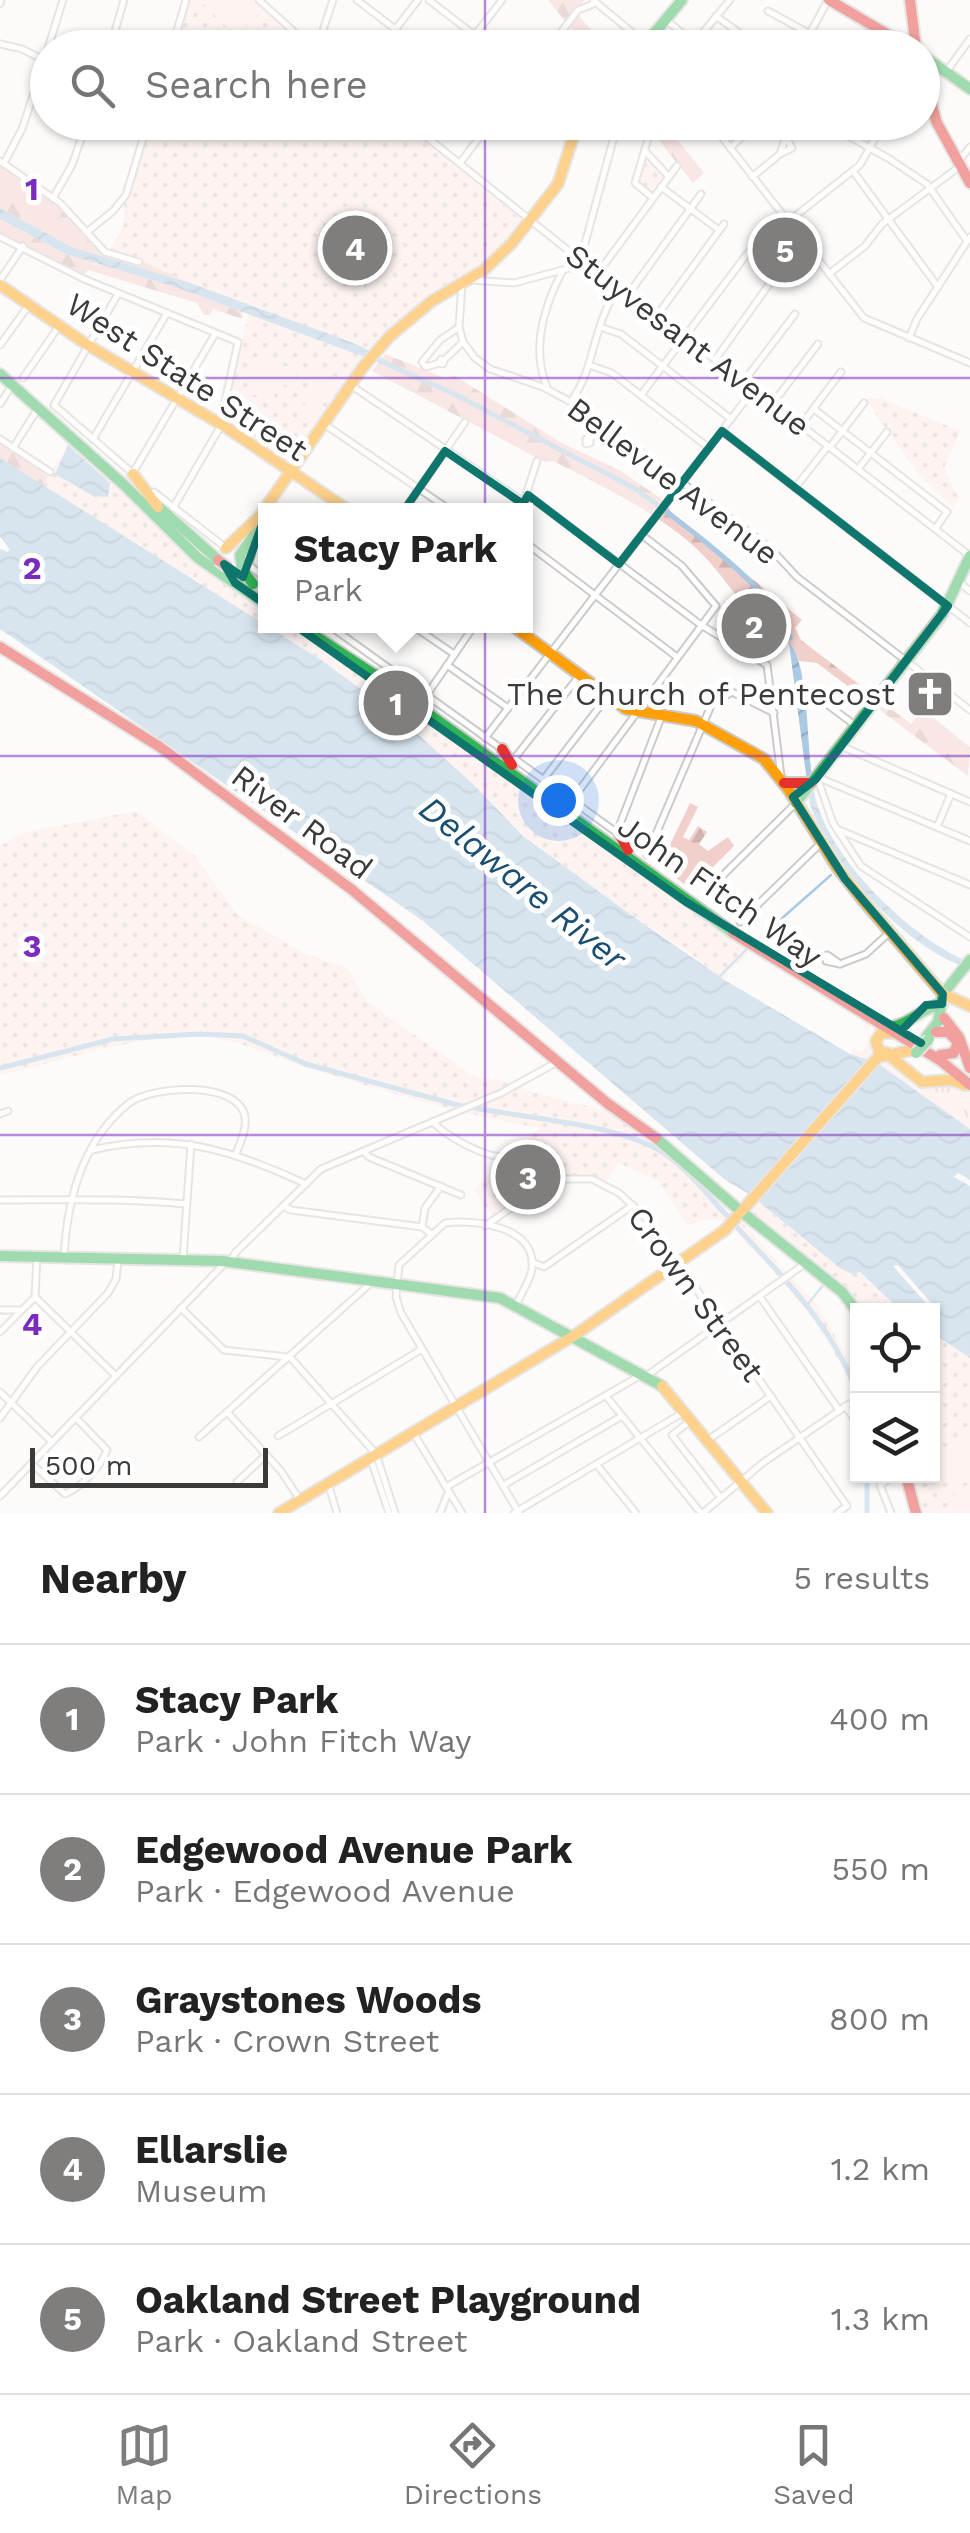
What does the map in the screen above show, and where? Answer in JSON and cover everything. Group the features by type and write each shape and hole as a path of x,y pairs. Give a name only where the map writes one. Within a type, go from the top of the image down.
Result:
{"main road":[{"path":"658,30 682,0"},
{"path":"828,0 882,30"},
{"path":"910,0 912,30"},
{"path":"940,71 970,89"},
{"path":"940,129 970,183"},
{"path":"270,503 398,328 498,258 561,177 572,140"},
{"name":"West State Street","path":"0,282 88,346 220,423 338,503"},
{"path":"0,364 218,560 253,584"},
{"path":"0,374 123,484 198,558 258,596"},
{"path":"274,503 293,473"},
{"path":"133,474 158,507"},
{"path":"258,519 226,548 224,559 229,577 258,596"},
{"path":"258,531 240,555 242,570 258,591"},
{"path":"796,803 948,606 970,556"},
{"name":"John Fitch Way","path":"311,633 388,684 696,909 784,967 913,1038 970,1086"},
{"name":"John Fitch Way","path":"326,633 513,762 774,954 938,1057 970,1071"},
{"path":"523,633 607,697 636,712 702,724 748,748 780,774 847,882 945,999 944,1018 915,1052 913,1067 925,1080 938,1075 938,1057 954,1053 958,1042 948,1032 931,1034"},
{"name":"River Road","path":"0,647 160,747 339,880 556,1062 664,1143 741,1215 806,1263 850,1303"},
{"path":"502,749 513,762"},
{"path":"780,774 811,783"},
{"path":"618,834 630,847"},
{"path":"931,1034 945,999 965,969"},
{"path":"913,1038 909,1029 927,1005 945,999 970,1006"},
{"path":"931,1034 932,1017 925,1013 895,1030 881,1033 876,1041 883,1056 922,1082 954,1080 970,1086"},
{"path":"868,1016 883,1056"},
{"path":"944,1018 960,1037 970,1071"},
{"path":"283,1512 575,1335 728,1227 883,1056 915,1052"},
{"path":"0,1256 228,1262 485,1294 516,1305 647,1373 688,1416 767,1513"},
{"path":"907,1483 916,1513"}],"street":[{"path":"54,30 63,0"},
{"path":"115,30 124,0"},
{"path":"259,0 293,30"},
{"path":"321,30 333,0"},
{"path":"356,0 395,30 418,0"},
{"path":"429,0 468,30"},
{"path":"479,30 502,0"},
{"path":"705,30 730,0"},
{"path":"812,30 828,0"},
{"path":"176,30 183,1"},
{"path":"562,30 582,4 598,2 629,30"},
{"path":"768,11 804,30"},
{"path":"716,16 735,30"},
{"path":"666,20 679,30"},
{"path":"946,72 970,40"},
{"path":"0,44 30,54"},
{"path":"30,106 22,129 2,162 53,198 109,254 139,262"},
{"path":"53,198 81,140"},
{"path":"87,232 122,202 142,140"},
{"name":"Stuyvesant Avenue","path":"431,140 583,263 744,381 970,556"},
{"path":"460,163 478,140"},
{"path":"459,328 440,340 422,362 426,367 442,362 463,342 459,328 465,282 514,283 583,263 581,252 613,140"},
{"path":"647,140 636,185 653,198"},
{"path":"724,140 864,318 969,361"},
{"path":"730,148 739,140"},
{"path":"856,140 930,188 968,239 908,338"},
{"path":"641,396 747,254 853,171 874,140"},
{"path":"829,274 865,246 889,218 958,166 969,150"},
{"path":"644,151 669,177"},
{"path":"752,176 780,154"},
{"path":"598,274 677,166"},
{"path":"853,171 938,287"},
{"path":"656,317 722,227 661,188"},
{"path":"627,296 701,194"},
{"path":"0,236 66,271 237,341 220,423 173,508"},
{"path":"0,282 23,246"},
{"path":"548,390 541,369 540,342 560,271"},
{"path":"715,360 770,283"},
{"path":"571,401 584,383 606,308 618,289"},
{"path":"446,292 460,300"},
{"path":"119,294 54,405 173,508 226,548"},
{"path":"0,345 28,304"},
{"path":"93,439 167,313"},
{"path":"744,381 795,314"},
{"path":"23,378 59,326"},
{"path":"600,327 618,332 731,420"},
{"path":"133,474 215,332"},
{"name":"Bellevue Avenue","path":"463,342 484,365 571,401 602,423 771,548 792,572 970,710"},
{"path":"772,403 818,344"},
{"path":"589,364 609,371 709,448"},
{"path":"801,425 841,372"},
{"path":"353,386 518,503"},
{"path":"485,738 754,389"},
{"path":"0,404 9,390"},
{"path":"795,488 864,403"},
{"path":"814,409 947,512 934,528"},
{"path":"13,448 35,413"},
{"path":"409,503 464,422"},
{"path":"590,439 602,423"},
{"path":"326,425 439,503"},
{"path":"722,431 970,623"},
{"path":"858,469 888,432"},
{"path":"0,439 50,472"},
{"path":"524,503 536,460"},
{"path":"528,495 701,626 767,665 780,774"},
{"path":"572,800 716,603 682,566 642,535"},
{"path":"258,540 249,565 258,573"},
{"path":"533,548 677,657"},
{"path":"959,582 970,592"},
{"path":"340,633 502,749"},
{"path":"423,633 454,654"},
{"path":"428,693 469,633"},
{"path":"447,665 508,708"},
{"path":"579,676 513,762 618,834 662,716"},
{"path":"646,856 717,693 736,694 774,713"},
{"path":"812,693 856,726"},
{"path":"543,780 607,697"},
{"path":"841,746 970,802"},
{"path":"811,783 970,841"},
{"path":"811,783 861,866 970,937"},
{"path":"937,828 952,794"},
{"path":"708,890 796,803"},
{"path":"837,830 970,885"},
{"path":"740,922 822,843"},
{"path":"840,964 866,954 890,932"},
{"path":"0,1496 235,1253 321,1170 522,1082 556,1062"},
{"path":"64,1257 69,1202 91,1150 129,1103 146,1094 174,1090 225,1095 239,1104 246,1121 236,1154"},
{"path":"433,1122 466,1143 493,1156 502,1156"},
{"path":"91,1150 151,1141 191,1144 236,1154 306,1184"},
{"path":"183,1259 191,1144"},
{"path":"364,1151 369,1157 461,1194"},
{"name":"Crown Street","path":"486,1226 549,1183 572,1177 604,1184 633,1205 678,1263 847,1506 838,1513"},
{"path":"422,1226 424,1208 441,1186"},
{"path":"0,1200 125,1199 185,1204"},
{"path":"529,1280 633,1205"},
{"path":"283,1206 422,1226 431,1234"},
{"path":"501,1214 504,1229"},
{"path":"516,1305 529,1280 532,1262 524,1241 504,1229 445,1223 400,1262 398,1308 517,1512 640,1438 688,1416"},
{"path":"0,1332 35,1296 36,1256"},
{"path":"0,1418 37,1367 112,1287 118,1258"},
{"path":"532,1262 544,1268"},
{"path":"440,1513 447,1488 647,1373 806,1263"},
{"path":"199,1437 374,1280"},
{"path":"35,1296 116,1376"},
{"path":"760,1297 850,1414"},
{"path":"182,1308 224,1350 289,1356 373,1456 392,1513"},
{"path":"0,1310 21,1310"},
{"path":"278,1436 422,1350"},
{"path":"0,1392 52,1442"},
{"path":"606,1396 702,1513 844,1407"},
{"path":"708,1440 771,1396"},
{"path":"227,1412 300,1500"},
{"path":"503,1485 622,1416"},
{"path":"688,1416 672,1435 721,1498"},
{"path":"31,1463 65,1494 84,1480 108,1450 76,1418"},
{"path":"669,1422 676,1431"},
{"path":"412,1432 462,1513"},
{"path":"237,1482 266,1455"},
{"path":"596,1464 636,1513"},
{"path":"883,1483 880,1485 891,1513"},
{"path":"901,1483 909,1492"},
{"path":"328,1484 336,1513"}],"highlighted area":[{"path":"722,431 948,606 816,779 793,797 845,879 943,994 942,1004 926,1005 901,1031 686,902 235,583 224,564 243,577 263,522 353,584 445,451 523,504 528,495 619,564"}],"green space":[{"path":"190,0 255,0 289,30 180,30"},
{"path":"199,0 245,0 259,13 242,30 230,30"},
{"path":"548,0 584,0 576,12 591,30 572,30"},
{"path":"146,140 424,140 522,220 498,249 426,297 379,338 292,461 221,416 249,314 211,292 112,248 123,228 124,205"},
{"path":"659,140 678,140 704,173 693,183"},
{"path":"647,156 664,177 653,194 638,183"},
{"path":"0,160 58,202 108,253 124,224 124,205 258,310 190,283 72,247 0,208"},
{"path":"0,219 66,254 175,287 242,312 242,319 213,309 210,315 204,315 197,303 88,270 85,274 65,268 0,234"},
{"path":"777,235 783,244 794,237 808,254 784,272 763,246"},
{"path":"385,354 445,378 455,376 562,443 619,470 666,502 670,511 802,620 795,628 801,640 911,724 920,713 935,719 970,747 968,776 817,663 799,661 787,642 757,619 702,554 669,526 592,481 553,461 545,462 372,371"},
{"path":"257,358 298,370 293,387 278,383 273,400 247,393"},
{"path":"315,370 345,381 332,398 312,401 326,407 314,423 303,415 303,406 309,400 303,397"},
{"path":"881,398 960,431 944,468 959,498 952,508 919,475 865,399"},
{"path":"72,437 258,597 258,621 43,486"},
{"path":"0,442 48,477 43,486 0,458"},
{"path":"749,611 773,632 768,646 760,642 755,650 736,639"},
{"path":"278,633 310,633 755,949 729,970 726,982 523,836 399,717"},
{"path":"690,803 698,807 683,837 689,840 698,826 707,832 699,844 708,851 728,837 734,846 691,889 660,866"},
{"path":"136,811 194,855 238,915 304,953 347,968 369,1003 475,1077 506,1081 607,1111 668,1150 727,1206 818,1306 850,1362 850,1385 811,1318 734,1229 711,1219 688,1226 658,1181 619,1163 604,1184 586,1180 557,1183 492,1217 474,1189 540,1128 421,1101 216,1038 177,1037 126,1044 0,1075 0,846 25,832"},
{"path":"867,1020 869,1041 907,1075 928,1085 959,1087 970,1092 970,1129 876,1062 850,1054 853,1048 860,1052 866,1046 868,1031 862,1028"},
{"path":"756,1199 804,1239 838,1251 893,1303 850,1303 748,1215"},
{"path":"940,1338 970,1358 970,1513 918,1513 911,1483 940,1483"},
{"path":"970,1434 970,1483 945,1475 940,1451"},
{"path":"970,1485 970,1513 962,1513 951,1489"}],"water":[{"path":"0,208 72,247 190,283 356,344 381,357 378,362 175,287 66,254 0,219"},
{"path":"68,445 110,483 108,497 93,496 55,474"},
{"name":"Delaware River","path":"0,458 258,620 258,633 278,633 321,660 399,717 523,836 726,981 850,1054 876,1062 970,1129 970,1180 958,1173 954,1177 970,1186 970,1358 940,1338 940,1303 931,1303 898,1265 893,1266 926,1303 893,1303 860,1272 852,1274 840,1268 752,1196 724,1179 423,921 0,629 0,549 10,550 0,536"},
{"path":"789,643 801,670 814,792 835,842 852,867 894,912 941,948 964,960 960,965 937,954 892,920 851,876 821,828 810,805"}],"waterway":[{"path":"374,358 454,394 634,488 659,506"},
{"path":"664,510 755,586 771,604 790,638"},
{"path":"763,935 831,875"},
{"path":"720,976 746,950"},
{"path":"0,1068 113,1039 199,1034 243,1036 306,1064 461,1106"},
{"path":"474,1108 593,1128 638,1140 678,1164 731,1220"},
{"path":"736,1226 783,1277"},
{"path":"786,1281 827,1334 858,1393"},
{"path":"807,1305 825,1283"},
{"path":"867,1483 867,1513"}],"traffic: fast":[{"path":"657,30 682,0"},
{"path":"940,68 970,89"},
{"path":"0,374 123,484 198,558 258,599"},
{"path":"160,508 218,560"},
{"path":"253,584 242,569 240,555 258,529"},
{"path":"796,803 942,615 970,556"},
{"path":"311,633 733,933"},
{"path":"926,1037 938,1022 943,994 970,960"},
{"path":"895,1026 942,1004"},
{"path":"916,1053 929,1039"},
{"path":"656,1138 850,1303"},
{"path":"0,1256 222,1261 500,1298 662,1386"}],"traffic: slow":[{"path":"269,503 363,367 390,336 432,301 484,270 512,243 558,184 572,140"},
{"path":"0,285 338,503"},
{"path":"133,474 158,507"},
{"path":"226,548 258,518"},
{"path":"523,633 626,709 696,721 764,759 862,899 943,994 970,1006"},
{"path":"888,1053 879,1051 876,1041 881,1033 893,1033"},
{"path":"279,1513 575,1335 725,1230 878,1057 913,1050"},
{"path":"892,1058 922,1082 951,1080 965,1085"},
{"path":"662,1386 767,1513"}],"traffic: jam":[{"path":"829,0 880,30"},
{"path":"910,0 914,30"},
{"path":"940,128 970,183"},
{"path":"218,560 229,568"},
{"path":"0,647 160,747 351,889 607,1103 656,1138"},
{"path":"502,749 512,765"},
{"path":"784,783 812,783"},
{"path":"620,835 628,850"},
{"path":"733,933 941,1061 970,1085"},
{"path":"944,1018 959,1037 970,1068"},
{"path":"936,1032 948,1032 958,1042 954,1053 940,1055"},
{"path":"908,1483 916,1513"}],"place":[{"name":"Ellarslie","path":"355,248"},
{"name":"Oakland Street Playground","path":"785,250"},
{"name":"Edgewood Avenue Park","path":"754,626"},
{"name":"The Church of Pentecost","path":"930,694"},
{"name":"Stacy Park","path":"396,703"},
{"name":"Graystones Woods","path":"528,1177"}]}
